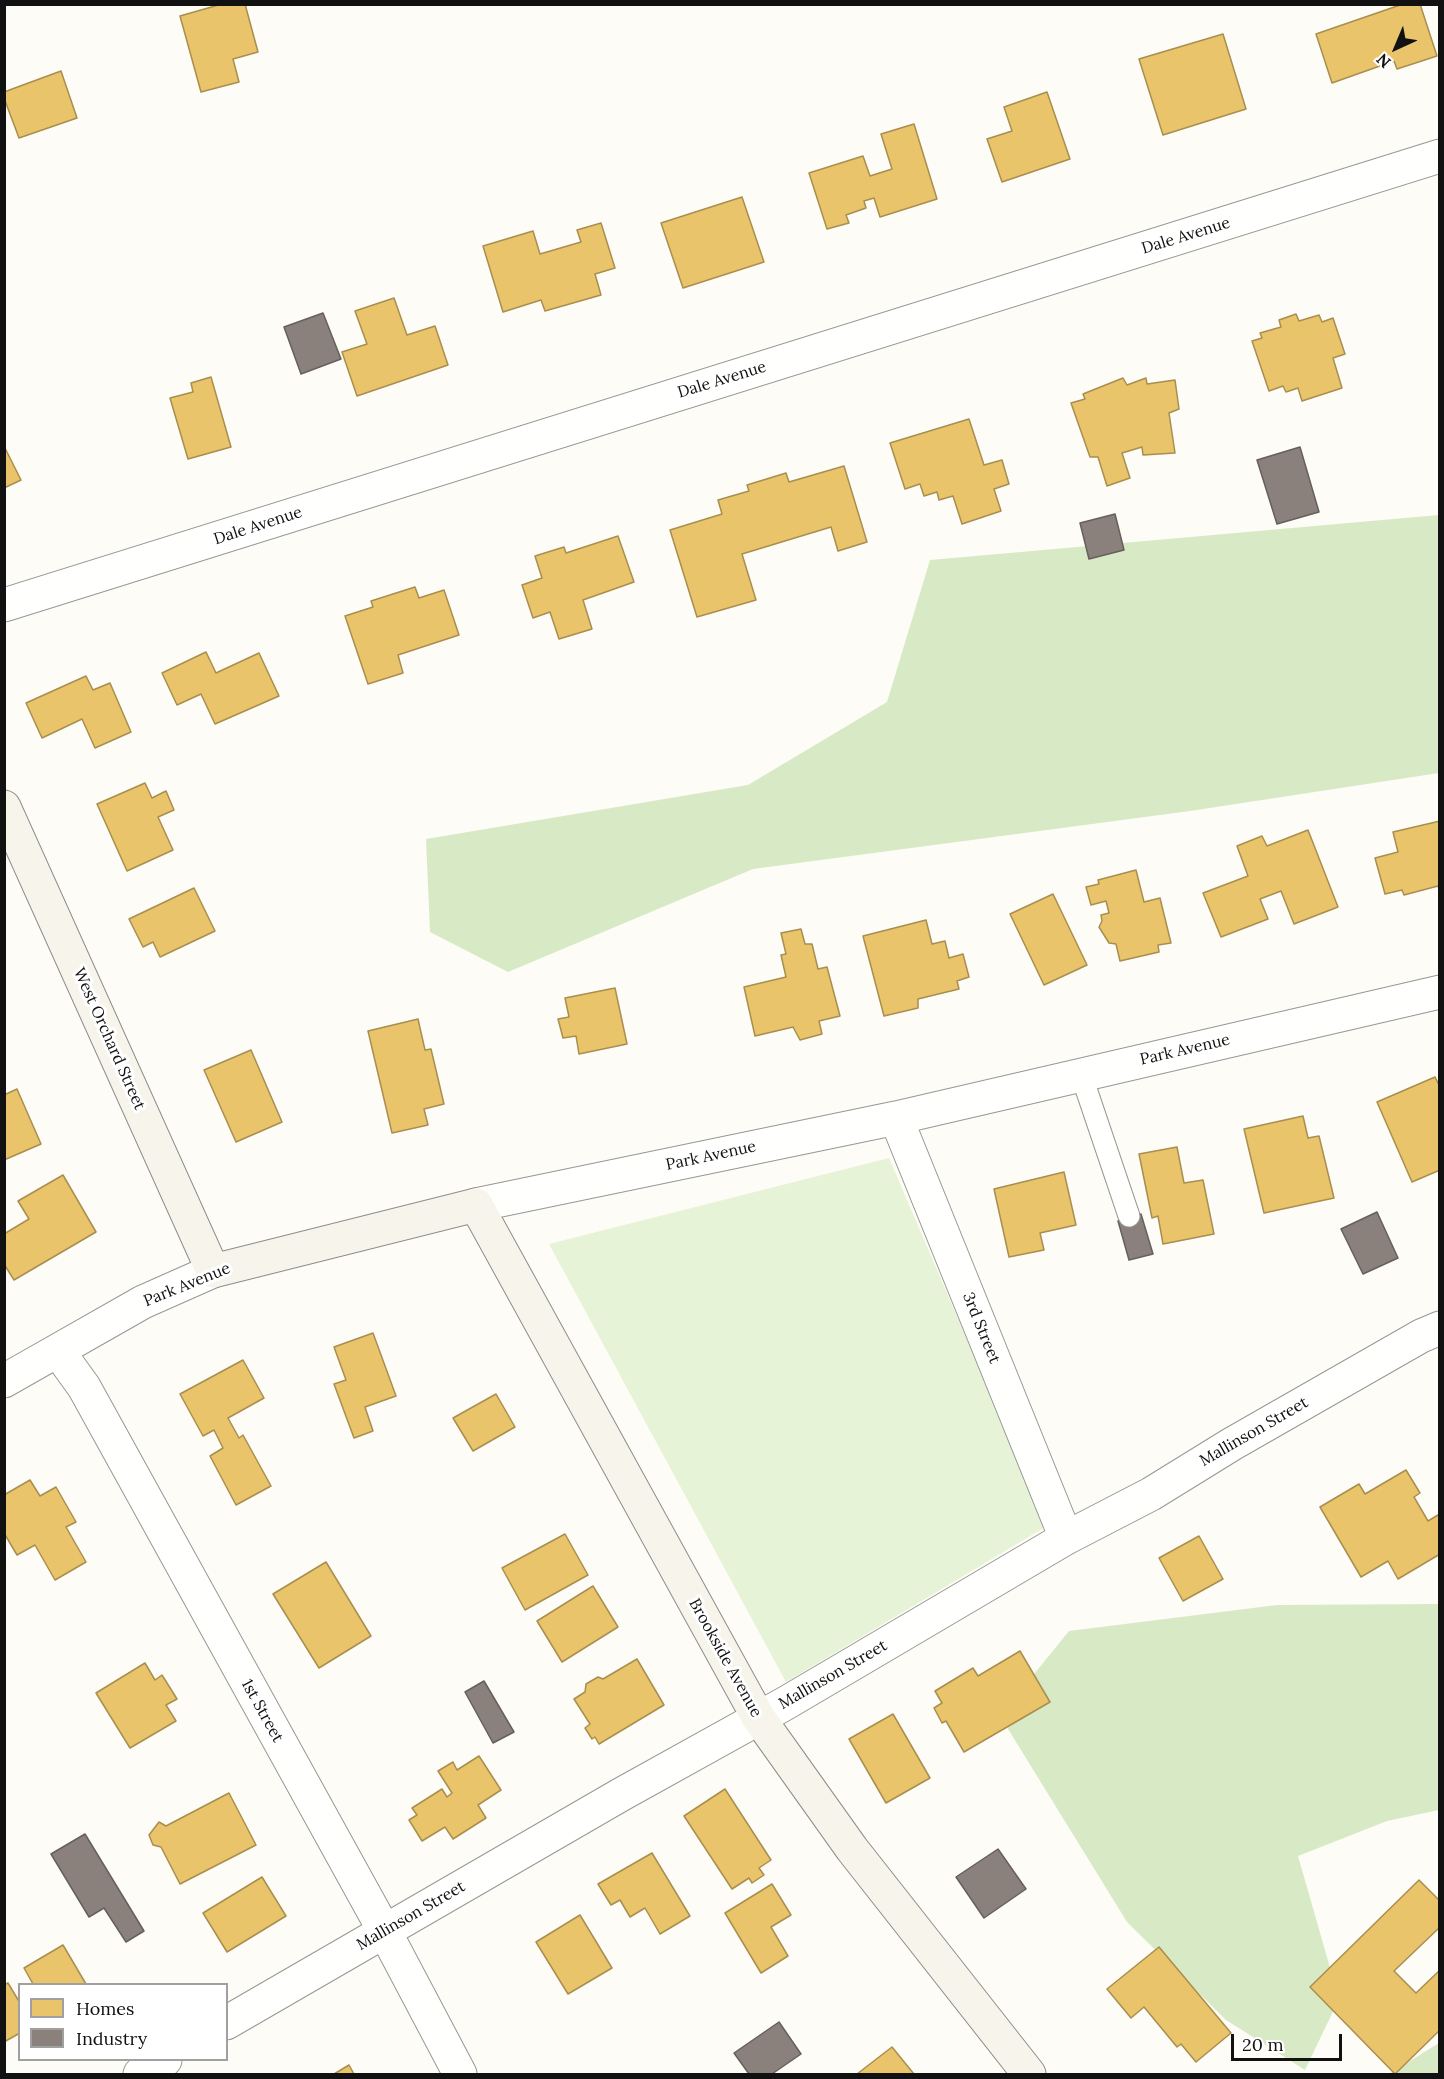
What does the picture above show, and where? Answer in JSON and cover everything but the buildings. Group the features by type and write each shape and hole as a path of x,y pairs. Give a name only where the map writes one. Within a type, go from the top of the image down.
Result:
{"main road":[{"name":"West Orchard Street","path":"4,807 213,1271"},
{"name":"Park Avenue","path":"213,1271 476,1205"},
{"name":"Brookside Avenue","path":"476,1205 758,1717 852,1848 1029,2074"}],"street":[{"name":"Dale Avenue","path":"4,605 1440,156"},
{"name":"Park Avenue","path":"476,1205 896,1118 1440,992"},
{"name":"3rd Street","path":"896,1118 1066,1538"},
{"name":"Park Avenue","path":"4,1381 143,1302 213,1271"},
{"name":"Mallinson Street","path":"228,2022 622,1794 786,1703 1066,1538 1151,1494 1232,1444 1421,1335 1440,1329"},
{"name":"1st Street","path":"58,1351 84,1387 385,1932 460,2074"},
{"path":"140,2074 163,2061"}],"lane":[{"path":"1081,1074 1129,1216"}],"green space":[{"path":"1439,515 1439,773 1190,811 753,869 508,972 430,932 426,839 748,785 887,702 930,560"},
{"path":"889,1158 1047,1526 786,1682 549,1244"},
{"path":"1439,1604 1439,1810 1387,1821 1298,1856 1339,1999 1305,2070 1226,2020 1127,1922 1000,1716 1069,1631 1277,1605"},
{"path":"1439,2043 1439,2074 1389,2074"}]}
